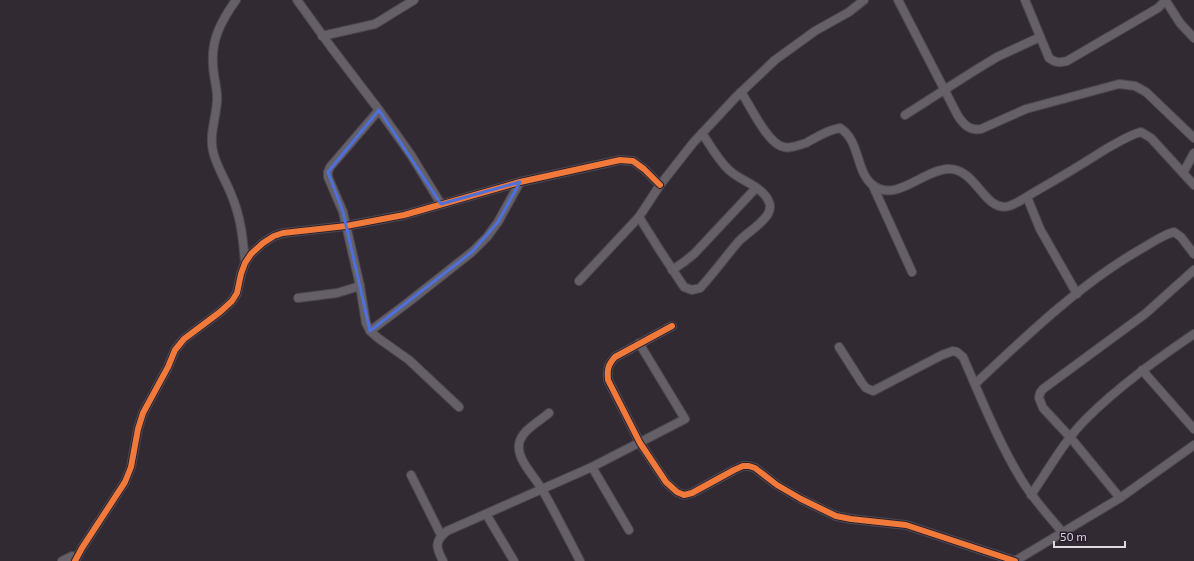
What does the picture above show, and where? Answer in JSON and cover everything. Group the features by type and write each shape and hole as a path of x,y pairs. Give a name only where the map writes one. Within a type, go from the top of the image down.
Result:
{"street":[{"path":"236,0 218,28 212,52 212,66 217,96 212,130 212,142 213,154 217,165 232,195 240,218 246,263"},
{"path":"297,0 411,155 441,204"},
{"path":"322,36 376,24 414,0"},
{"path":"579,281 640,216 660,185 702,133 741,92 781,56 814,31 849,12 864,0"},
{"path":"898,0 958,116 964,124 976,130 1026,108 1118,84 1135,86 1146,92 1194,138"},
{"path":"1024,0 1050,58 1054,62 1059,63 1067,61 1158,8 1166,0 1180,22 1194,38"},
{"path":"905,114 998,57 1040,37"},
{"path":"741,92 768,136 776,144 784,148 793,147 830,130 840,128 851,137 866,178 873,186 912,272"},
{"path":"379,110 335,160 328,172 328,177 343,212 360,286 366,323 370,331 409,360 459,407"},
{"path":"873,186 883,191 893,191 902,188 932,172 947,169 958,170 970,177 991,202 999,206 1008,206 1027,197 1117,143 1141,132 1151,138 1194,185"},
{"path":"640,216 672,270 684,287 692,290 700,288 740,240 762,222 769,213 769,202 762,193 738,178 729,170 720,160 702,133"},
{"path":"1183,173 1194,153"},
{"path":"62,561 74,558 82,548 125,482 131,468 138,429 143,413 168,367 175,350 184,338 220,312 232,300 237,293 241,274 251,254 263,243 274,236 292,231 346,226 404,215 520,182 620,160 633,161 644,169 660,185"},
{"path":"370,331 472,252 487,238 498,222 520,182"},
{"path":"672,270 694,254 756,188"},
{"path":"1027,197 1040,229 1077,294"},
{"path":"975,384 1023,340 1077,294 1124,259 1174,232 1178,234 1194,254"},
{"path":"1120,498 1040,403 1040,393 1043,389 1145,314 1194,270"},
{"path":"298,298 338,293 360,286"},
{"path":"672,326 615,357 609,364 607,371 608,380 640,443 666,482 672,488 684,495 692,493 734,470 743,466 749,466 755,468 777,485 801,500 836,516 851,520 906,525 1015,561 1120,498 1194,445"},
{"path":"1031,495 1070,437 1086,419 1142,370 1194,334"},
{"path":"443,561 437,546 441,535 592,467 685,419 639,343"},
{"path":"839,348 862,383 866,388 873,392 942,354 953,351 957,352 963,357 1003,447 1031,495 1062,533"},
{"path":"1142,370 1194,429"},
{"path":"549,413 525,432 520,439 518,446 520,454 527,467 542,489 580,561"},
{"path":"592,467 629,530"},
{"path":"412,475 441,535"},
{"path":"486,514 514,561"}],"highlighted area":[{"path":"379,110 441,204 520,182 498,222 472,252 370,331 343,212 328,172"}],"cycle path":[{"path":"75,561 125,482 131,467 138,429 143,413 168,367 175,350 184,339 232,301 237,293 245,263 251,254 263,243 274,236 283,233 346,226 404,215 520,182 620,160 633,161 644,169 660,185"},
{"path":"672,326 615,357 608,367 608,380 640,443 666,482 677,492 684,495 692,493 734,470 743,466 749,466 755,468 777,485 801,499 836,516 906,525 1015,561"}]}
